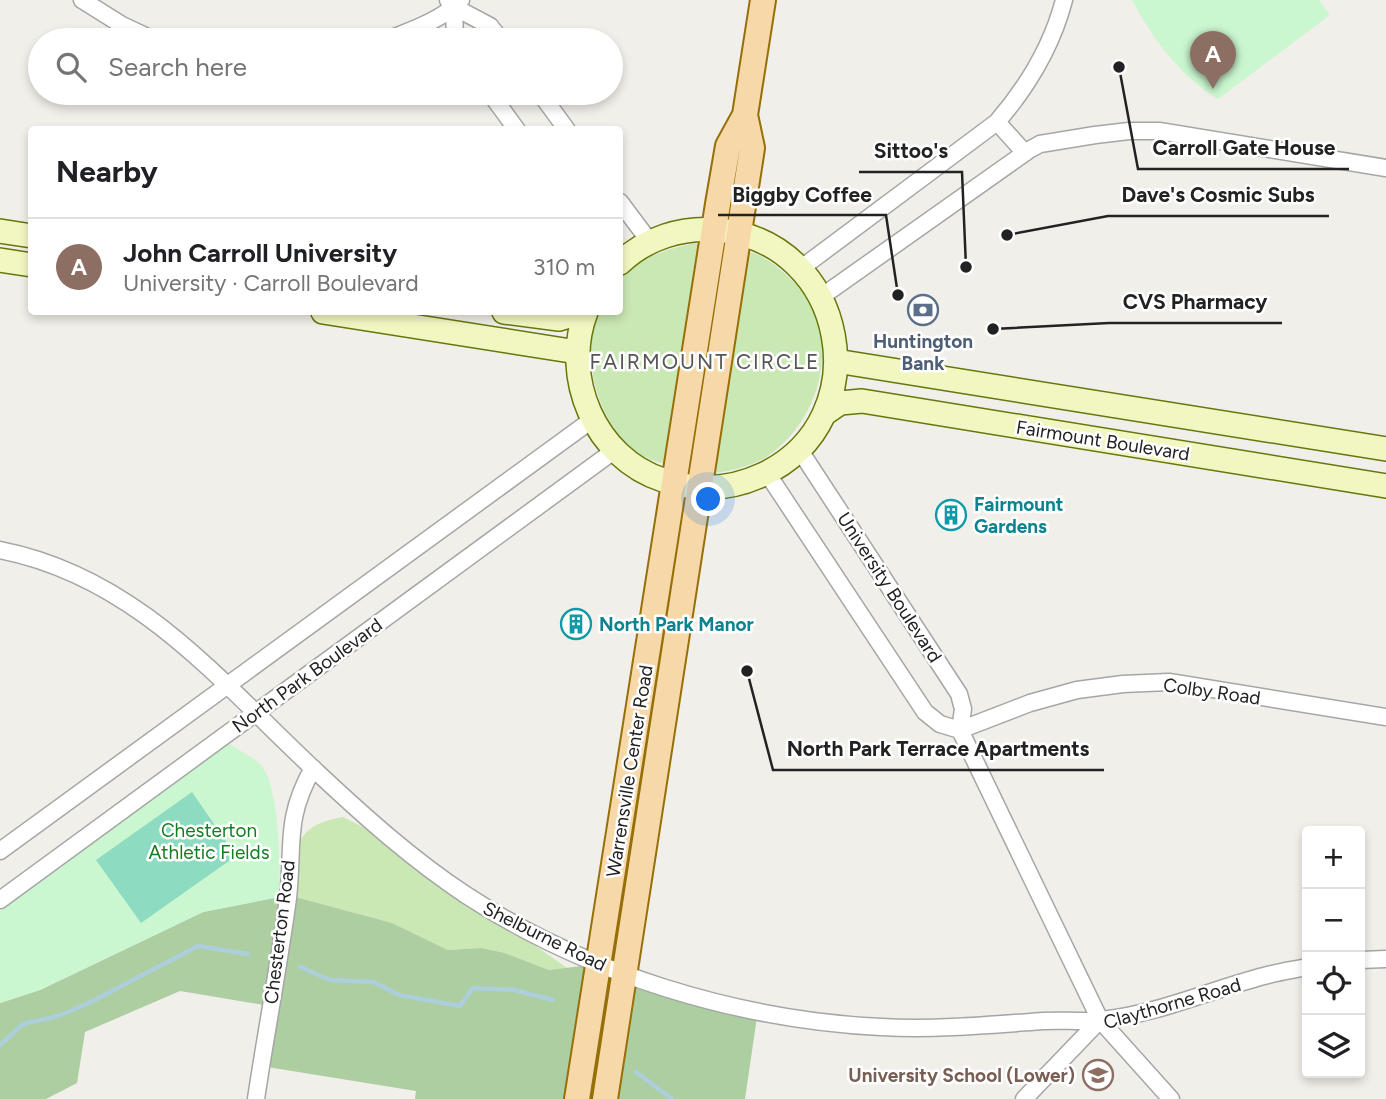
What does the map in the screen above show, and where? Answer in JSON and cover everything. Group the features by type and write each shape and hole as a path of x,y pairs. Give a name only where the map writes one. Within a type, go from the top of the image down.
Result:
{"main road":[{"name":"Warrensville Center Road","path":"577,1099 728,146 745,115 763,0"},
{"name":"Warrensville Center Road","path":"606,1099 752,148 745,115"},
{"path":"583,315 578,352 582,391 593,419 615,450 646,473 673,483 701,488 735,484 767,473 799,449 811,436 824,414 832,389 836,361 832,327 821,297 800,269 770,245 738,233 714,230 685,230 650,242 623,261"},
{"path":"0,231 28,235"},
{"path":"0,260 28,264"},
{"path":"342,315 578,352"},
{"path":"527,315 558,319 573,315"},
{"name":"Fairmount Boulevard","path":"836,361 1386,449"},
{"name":"Fairmount Boulevard","path":"824,414 840,403 862,401 1386,486"}],"street":[{"path":"82,0 128,28"},
{"path":"800,269 998,122 1037,66 1052,35 1064,0"},
{"path":"415,28 455,2"},
{"path":"455,2 455,28"},
{"path":"455,2 492,28"},
{"path":"499,105 514,126"},
{"path":"548,105 563,126"},
{"path":"998,122 1025,153"},
{"path":"821,297 1040,144 1114,132 1159,131 1386,168"},
{"path":"623,205 650,242"},
{"name":"North Park Boulevard","path":"0,851 593,419"},
{"name":"University Boulevard","path":"799,449 956,688 963,704 960,730 1100,1020"},
{"name":"North Park Boulevard","path":"0,900 615,450"},
{"name":"University Boulevard","path":"767,473 925,712 940,724 960,730"},
{"name":"Shelburne Road","path":"0,550 61,568 111,592 173,634 313,768 397,843 464,894 521,927 598,964 657,985 729,1004 849,1025 915,1028 1100,1020"},
{"name":"Colby Road","path":"960,730 1030,703 1077,690 1169,682 1386,717"},
{"name":"Chesterton Road","path":"256,1099 288,895 293,817 298,798 313,768"},
{"path":"1365,960 1386,959"},
{"name":"Claythorne Road","path":"1024,1099 1100,1020 1144,1012 1265,975 1302,968"},
{"path":"1100,1020 1171,1099"}],"green space":[{"path":"1132,0 1319,0 1330,15 1218,99 1180,68 1149,29"},
{"path":"696,243 700,247 666,461 662,463 642,455 624,441 611,423 600,401 591,354 598,315 623,315 623,276 644,259"},
{"path":"750,252 779,269 809,301 818,323 822,345 821,368 807,413 777,449 764,459 749,465 717,473 714,466 747,253"},
{"name":"Chesterton Athletic Fields","path":"228,743 260,764 267,774 278,827 280,897 203,912 40,990 0,1003 0,910"},
{"path":"192,792 236,856 141,923 96,860"},
{"path":"343,817 369,830 452,896 523,937 567,968 549,970 505,953 481,948 448,950 392,923 295,897 295,866 299,843 313,827"},
{"path":"288,895 392,923 448,950 481,948 505,953 549,970 598,964 758,1010 745,1099 614,1099 582,1074 577,1099 415,1099 416,1091 261,1066 270,1006 180,991 85,1032 77,1083 46,1099 0,1099 0,1003 40,990 203,912"}],"waterway":[{"path":"0,1045 23,1024 58,1016 89,1003 198,946 248,954"},
{"path":"300,967 330,980 374,982 399,995 460,1006 473,988 514,990 553,1000"},
{"path":"636,1072 672,1099"}],"place":[{"name":"Carroll Gate House","path":"1119,67"},
{"name":"John Carroll University","path":"1213,89"},
{"name":"Dave's Cosmic Subs","path":"1007,235"},
{"name":"Sittoo's","path":"966,267"},
{"name":"Biggby Coffee","path":"898,295"},
{"name":"Huntington Bank","path":"923,310"},
{"name":"CVS Pharmacy","path":"993,329"},
{"name":"Fairmount Gardens","path":"951,515"},
{"name":"North Park Manor","path":"576,624"},
{"name":"North Park Terrace Apartments","path":"747,671"},
{"name":"University School (Lower)","path":"1098,1075"}],"district":[{"name":"FAIRMOUNT CIRCLE","path":"705,362"}]}
